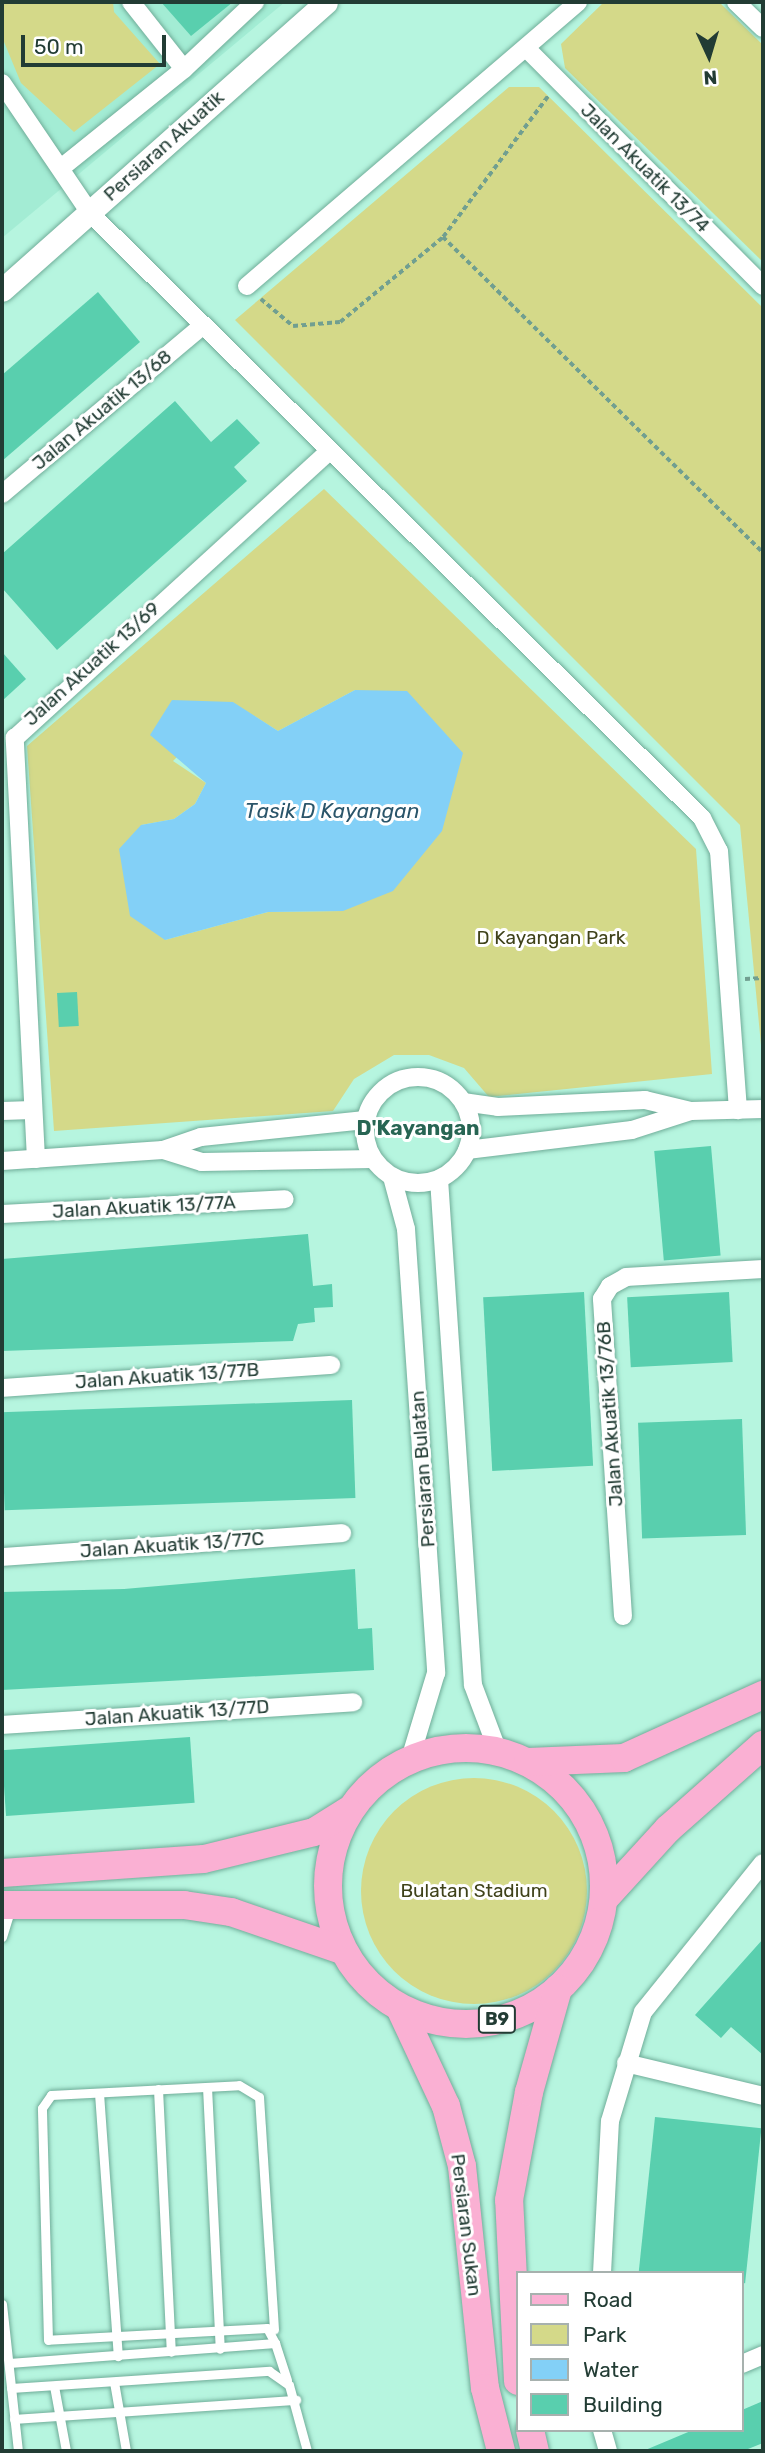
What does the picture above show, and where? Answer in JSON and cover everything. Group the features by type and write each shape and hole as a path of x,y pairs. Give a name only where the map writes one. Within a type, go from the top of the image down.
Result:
{"main road":[{"path":"528,1762 624,1758 763,1695"},
{"path":"604,1899 668,1829 763,1745"},
{"name":"B9","path":"2,1873 204,1859 314,1832 348,1811 376,1780 410,1759 459,1748 497,1749 528,1762 562,1786 587,1819 602,1858 604,1899 596,1933 558,1989 522,2012 482,2023 440,2021 400,2008 358,1973 342,1950 328,1904 330,1856 348,1811"},
{"path":"7,1905 184,1905 253,1919 342,1950"},
{"name":"Persiaran Sukan","path":"516,2341 509,2200 529,2092 558,1989"},
{"name":"Persiaran Sukan","path":"400,2008 446,2106 462,2166 485,2388 501,2451"},
{"path":"530,2432 535,2451"}],"street":[{"path":"131,2 184,69"},
{"path":"61,168 184,69 255,2"},
{"name":"Persiaran Akuatik","path":"2,290 326,2"},
{"path":"247,286 528,50 578,2"},
{"path":"736,2 763,28"},
{"name":"Jalan Akuatik 13/74","path":"528,50 763,286"},
{"path":"2,83 90,213 713,834 719,851 738,1110"},
{"name":"Jalan Akuatik 13/68","path":"2,494 202,326"},
{"name":"Jalan Akuatik 13/69","path":"36,1159 15,738 329,451"},
{"path":"399,1080 435,1080 463,1102 470,1117 467,1150 439,1179 415,1183 392,1177 373,1159 365,1120 383,1089 399,1080"},
{"path":"463,1102 498,1107 645,1100 691,1111 763,1109"},
{"path":"2,1111 32,1110"},
{"path":"467,1150 632,1130 691,1111"},
{"path":"2,1161 163,1150 201,1137 365,1120"},
{"path":"163,1150 202,1161 373,1159"},
{"name":"Persiaran Bulatan","path":"392,1177 406,1229 436,1673 410,1759"},
{"name":"Persiaran Bulatan","path":"439,1179 473,1685 497,1749"},
{"name":"Jalan Akuatik 13/77A","path":"2,1214 285,1199"},
{"name":"Jalan Akuatik 13/76B","path":"623,1616 602,1299 610,1286 626,1278 763,1269"},
{"name":"Jalan Akuatik 13/77B","path":"2,1388 331,1365"},
{"name":"Jalan Akuatik 13/77C","path":"2,1557 342,1532"},
{"name":"Jalan Akuatik 13/77D","path":"2,1725 353,1702"},
{"path":"602,2271 610,2121 643,2012 763,1863"},
{"path":"626,2063 763,2096"},
{"path":"744,2363 763,2355"},
{"path":"603,2432 608,2451"}],"lane":[{"path":"2,1937 7,1905"},
{"path":"274,2330 219,2330 48,2340 42,2108 51,2095 239,2085 259,2097 275,2343 296,2400 307,2451"},
{"path":"207,2087 220,2348"},
{"path":"158,2089 171,2352"},
{"path":"99,2093 118,2356"},
{"path":"2,2304 18,2451"},
{"path":"9,2363 275,2343"},
{"path":"11,2388 269,2371 289,2385"},
{"path":"114,2382 126,2451"},
{"path":"54,2386 66,2451"},
{"path":"14,2419 296,2400"}],"path":[{"path":"247,286 293,326 317,328 340,322 443,237 559,81"},
{"path":"443,237 763,553"}],"shaded area":[{"path":"2,2 285,2 2,238"}],"green space":[{"path":"2,2 113,2 114,12 160,64 74,132 21,83 2,37"},
{"path":"604,2 719,2 763,45 763,262 565,68 561,44"},
{"path":"509,87 539,87 763,308 763,1066 740,825 235,320"},
{"name":"D Kayangan Park","path":"324,489 696,849 712,1074 489,1097 464,1068 429,1055 394,1055 354,1079 333,1111 54,1131 27,746","holes":["355,690 343,911 268,912 165,940 141,825 174,819 195,804 206,783 173,761 232,702 278,731"]},
{"name":"Bulatan Stadium","path":"474,1778 517,1787 537,1797 554,1811 568,1828 578,1848 587,1891 578,1934 568,1954 554,1971 537,1985 517,1995 474,2004 431,1995 411,1985 394,1971 380,1954 370,1934 361,1891 370,1848 380,1828 394,1811 411,1797 431,1787"}],"water":[{"name":"Tasik D Kayangan","path":"355,690 407,691 463,753 442,831 393,891 343,911 268,912 165,940 130,916 119,849 141,825 174,819 195,804 206,783 150,735 172,700 233,702 278,731"}],"building":[{"path":"161,2 233,2 191,36"},
{"path":"98,292 140,342 2,461 2,375"},
{"path":"175,401 211,442 237,419 260,443 234,467 247,481 57,650 2,588 2,554"},
{"path":"2,652 26,679 2,701"},
{"path":"77,992 79,1026 59,1027 57,993"},
{"path":"711,1146 721,1256 664,1261 654,1151"},
{"path":"308,1234 313,1286 332,1284 333,1307 314,1308 315,1322 298,1324 293,1341 2,1351 2,1259"},
{"path":"584,1292 593,1466 492,1471 483,1297"},
{"path":"729,1292 733,1362 631,1367 627,1297"},
{"path":"352,1400 355,1498 5,1510 2,1412"},
{"path":"742,1419 746,1535 642,1539 638,1423"},
{"path":"355,1569 358,1629 372,1628 374,1670 2,1690 2,1592 124,1589"},
{"path":"190,1737 195,1803 6,1816 2,1750"},
{"path":"763,1939 763,2055 731,2027 721,2038 695,2015"},
{"path":"655,2117 761,2128 745,2283 744,2271 639,2271"},
{"path":"763,2401 763,2443 743,2451 643,2451 688,2432 744,2432 744,2409"}],"district":[{"name":"D'Kayangan","path":"418,1128"}]}
